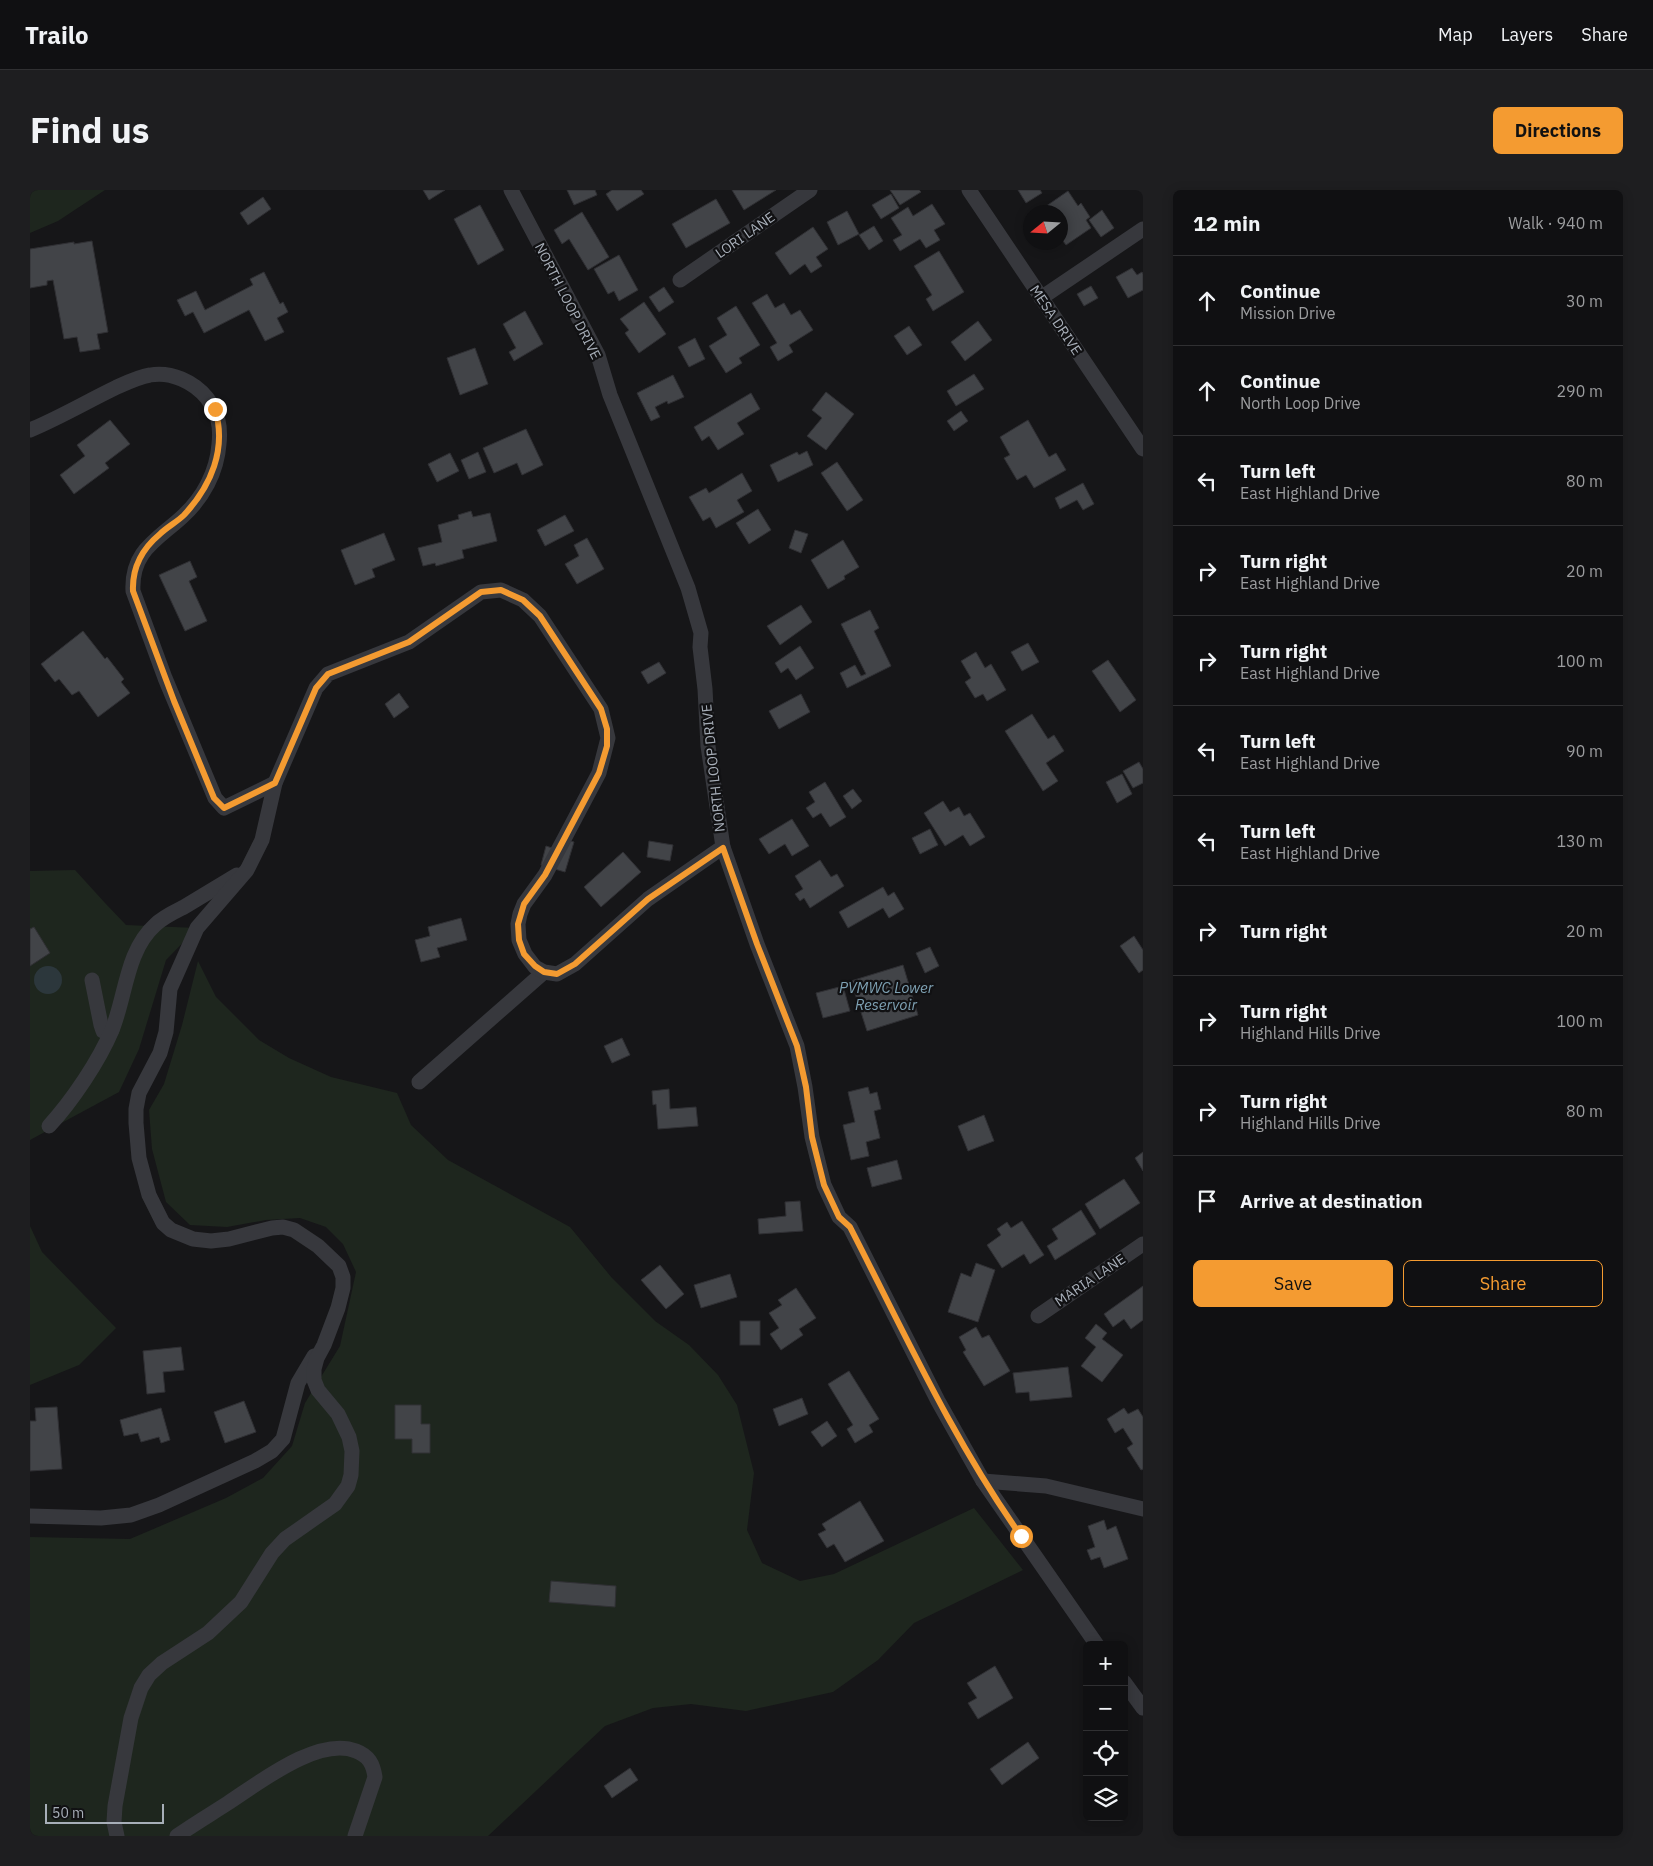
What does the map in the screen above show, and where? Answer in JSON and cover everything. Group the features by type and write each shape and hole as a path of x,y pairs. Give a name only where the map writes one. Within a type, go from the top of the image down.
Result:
{"street":[{"name":"NORTH LOOP DRIVE","path":"511,190 598,355 610,395 688,588 701,633 700,647 705,689 708,746 723,848 757,944 797,1046 806,1087 812,1137 824,1185 832,1205 839,1217 850,1227 938,1401 983,1481 1094,1641"},
{"name":"LORI LANE","path":"680,280 810,190"},
{"name":"MESA DRIVE","path":"969,190 1143,449"},
{"path":"1041,298 1143,229"},
{"path":"30,430 48,423 103,394 150,374 169,375 182,379 205,395 215,409 220,436 218,454 209,482 183,516 159,535 138,559 132,579 133,591 174,701 214,798 224,808 275,783"},
{"path":"30,1516 101,1518 131,1515 159,1505 255,1461 272,1451 283,1440 298,1383 328,1331 338,1308 343,1288 343,1276 339,1266 318,1246 294,1230 283,1227 272,1228 228,1239 211,1241 193,1239 177,1234 163,1223 149,1195 140,1158 136,1109 139,1094 160,1053 166,1032 170,989 197,928 247,870 262,840 275,783 316,688 328,674 409,642 481,592 501,590 523,600 540,616 601,709 608,738 599,773 545,875 524,904 520,914 518,924 519,940 524,954 535,966 544,972 557,974 575,964 648,899 723,848"},
{"path":"49,1126 62,1112 97,1058 112,1030 130,970 146,936 155,924 247,870"},
{"path":"418,1082 544,972"},
{"path":"92,980 101,1026 103,1030 112,1030"},
{"name":"MARIA LANE","path":"1038,1316 1143,1244"},
{"path":"117,1836 114,1822 115,1806 131,1718 141,1688 149,1675 162,1663 208,1633 240,1602 272,1552 285,1539 335,1504 348,1486 351,1475 352,1451 349,1437 338,1414 318,1390 314,1380 316,1358 324,1345 328,1331"},
{"path":"983,1481 1046,1486 1143,1509"},
{"path":"1127,1686 1143,1708"},
{"path":"177,1836 202,1818 289,1765 327,1750 340,1748 352,1749 363,1754 369,1758 374,1767 375,1777 355,1836"}],"shaded area":[{"path":"30,190 105,190 58,221 30,233"},
{"path":"75,870 126,925 197,928 166,960 139,1049 119,1092 30,1140 30,871"},
{"path":"198,961 216,997 259,1040 289,1058 331,1077 397,1093 411,1125 448,1160 570,1227 612,1278 655,1321 689,1345 718,1375 737,1405 754,1473 747,1530 762,1563 800,1581 834,1574 974,1508 1023,1570 914,1623 878,1660 833,1692 746,1711 691,1704 653,1708 605,1726 488,1836 30,1836 30,1537 130,1539 226,1498 263,1478 292,1446 305,1403 340,1346 356,1272 343,1244 326,1227 300,1218 266,1220 227,1227 190,1225 166,1202 152,1149 149,1110 164,1084 182,1025"},
{"path":"48,966 58,970 62,980 58,990 48,994 38,990 34,980 38,970"},
{"path":"30,1226 42,1252 116,1328 79,1365 30,1385"}],"building":[{"path":"423,190 445,190 429,200"},
{"path":"567,190 595,190 597,195 574,205"},
{"path":"612,190 641,190 644,194 617,211 606,194"},
{"path":"732,190 776,190 744,210"},
{"path":"890,190 919,190 921,192 900,205"},
{"path":"1018,190 1040,190 1042,193 1026,203"},
{"path":"1068,191 1078,206 1081,203 1090,217 1086,220 1091,228 1068,244 1068,205 1048,205"},
{"path":"891,194 899,208 881,219 872,205"},
{"path":"263,197 271,209 248,225 240,213"},
{"path":"716,199 730,223 686,248 672,224"},
{"path":"932,204 945,224 934,230 940,240 926,248 920,239 900,251 893,240 902,235 891,218 908,207 913,216"},
{"path":"480,205 504,250 478,265 454,219"},
{"path":"1102,210 1114,228 1101,237 1089,220"},
{"path":"847,211 859,234 838,245 827,222"},
{"path":"582,212 609,257 588,270 569,239 562,244 554,230"},
{"path":"874,226 883,241 869,250 859,235"},
{"path":"813,227 828,249 816,257 822,266 811,273 805,264 790,275 775,253"},
{"path":"92,241 108,332 97,334 100,349 80,352 77,337 64,339 53,280 47,281 47,285 30,288 30,249"},
{"path":"939,251 964,292 933,311 926,299 932,295 914,266"},
{"path":"619,255 638,290 619,301 614,291 608,294 594,269"},
{"path":"1132,268 1137,275 1142,272 1143,274 1143,290 1128,298 1116,277"},
{"path":"264,272 280,304 283,302 288,312 277,318 284,332 265,341 249,310 204,333 193,312 185,316 177,300 196,291 205,310 253,285 250,279"},
{"path":"1091,286 1098,298 1084,306 1077,294"},
{"path":"664,287 674,302 659,312 649,297"},
{"path":"767,294 775,308 784,303 791,315 800,310 813,330 789,345 793,352 778,361 770,347 777,343 752,303"},
{"path":"644,302 666,334 639,353 625,333 629,330 620,319"},
{"path":"736,306 760,345 739,358 742,363 726,373 709,346 727,335 717,318"},
{"path":"525,311 543,344 514,361 509,352 516,348 503,324"},
{"path":"978,321 992,340 965,361 951,342"},
{"path":"909,326 922,345 907,355 894,336"},
{"path":"695,338 705,359 689,367 678,347"},
{"path":"475,348 488,384 460,395 447,358"},
{"path":"974,374 984,389 956,406 947,391"},
{"path":"673,375 684,397 668,404 667,401 655,407 660,417 651,421 637,393"},
{"path":"826,392 854,414 826,450 807,436 822,418 812,410"},
{"path":"751,393 760,409 737,423 744,434 718,450 709,436 702,441 694,427"},
{"path":"961,411 968,421 954,431 947,421"},
{"path":"110,420 130,444 105,463 109,468 74,494 60,475 85,456 77,445"},
{"path":"1028,420 1049,457 1056,453 1066,470 1034,488 1026,475 1017,480 1004,458 1010,455 1000,437"},
{"path":"526,429 543,465 522,475 517,463 494,473 483,448"},
{"path":"807,451 813,465 778,482 770,465 797,452 799,455"},
{"path":"478,452 486,472 469,479 461,460"},
{"path":"450,453 459,471 437,482 428,464"},
{"path":"837,462 863,500 847,511 821,473"},
{"path":"742,473 752,491 737,500 744,512 716,528 710,517 703,521 689,497 706,488 709,493"},
{"path":"1083,483 1094,504 1083,510 1077,500 1060,509 1055,498"},
{"path":"758,509 771,530 749,544 736,523"},
{"path":"471,511 473,517 490,513 497,541 462,550 464,558 436,566 435,563 423,566 418,548 442,542 438,525 459,519 458,515"},
{"path":"565,515 574,531 545,546 537,530"},
{"path":"795,530 808,534 801,553 789,548"},
{"path":"384,533 395,560 372,569 375,577 355,585 341,550"},
{"path":"587,538 604,569 577,584 565,564 579,556 574,545"},
{"path":"843,540 859,567 844,576 845,579 828,589 811,560"},
{"path":"190,561 197,577 189,581 207,621 185,631 159,575"},
{"path":"801,605 812,622 780,645 767,626"},
{"path":"870,610 879,628 874,631 891,666 847,688 840,673 855,665 861,676 866,674 841,624"},
{"path":"83,631 124,679 121,682 130,693 98,717 79,691 72,695 59,679 55,682 41,664"},
{"path":"1028,643 1039,662 1022,671 1011,652"},
{"path":"800,646 814,668 796,680 788,668 781,673 775,663"},
{"path":"976,652 985,668 991,664 1006,690 987,701 983,694 975,698 965,682 971,678 961,661"},
{"path":"1108,660 1136,700 1120,712 1092,671"},
{"path":"659,662 666,673 648,684 641,672"},
{"path":"399,693 409,707 394,718 385,704"},
{"path":"801,694 810,712 779,729 769,711"},
{"path":"1032,714 1048,739 1054,735 1064,751 1046,763 1058,781 1043,791 1005,731"},
{"path":"1139,762 1143,769 1143,783 1133,788 1123,771"},
{"path":"1122,774 1132,794 1117,803 1106,782"},
{"path":"825,782 846,817 830,827 821,813 813,818 806,808 815,802 809,792"},
{"path":"853,789 862,801 852,809 843,796"},
{"path":"943,801 950,812 959,807 964,816 970,813 985,837 970,846 963,835 945,846 924,813"},
{"path":"792,819 809,846 792,856 785,844 769,854 759,839"},
{"path":"930,829 938,845 920,854 912,838"},
{"path":"558,837 574,842 565,872 541,865 546,846 555,849"},
{"path":"649,841 673,845 670,861 647,857"},
{"path":"623,852 641,872 601,907 584,887"},
{"path":"820,860 831,877 837,874 844,886 810,908 804,898 800,901 795,894 803,889 795,876"},
{"path":"883,887 888,896 894,892 904,909 889,918 883,908 848,928 839,912"},
{"path":"461,918 467,940 437,948 440,957 421,962 415,940 430,936 428,927"},
{"path":"34,927 50,953 30,966 30,929"},
{"path":"1134,936 1143,950 1143,970 1139,973 1120,946"},
{"path":"930,947 939,966 925,973 916,953"},
{"name":"PVMWC Lower Reservoir","path":"903,965 918,1015 867,1031 851,981"},
{"path":"843,986 850,1011 823,1018 816,993"},
{"path":"622,1038 630,1055 612,1063 604,1046"},
{"path":"868,1087 870,1094 877,1092 881,1109 874,1111 880,1138 866,1142 869,1156 851,1160 843,1125 855,1122 848,1092"},
{"path":"669,1089 670,1109 696,1107 698,1126 658,1129 656,1104 653,1105 652,1091"},
{"path":"984,1115 994,1141 968,1151 958,1126"},
{"path":"1143,1152 1143,1171 1135,1158"},
{"path":"897,1160 902,1179 872,1187 867,1168"},
{"path":"1124,1179 1140,1203 1100,1229 1085,1204"},
{"path":"800,1201 803,1231 759,1234 758,1219 786,1216 785,1202"},
{"path":"1081,1210 1096,1234 1055,1260 1047,1246 1058,1239 1052,1229"},
{"path":"1022,1221 1044,1255 1030,1264 1024,1254 1002,1268 987,1245 1001,1235 997,1229 1007,1222 1011,1228"},
{"path":"976,1263 995,1270 978,1322 948,1312 961,1273 971,1277"},
{"path":"660,1265 684,1294 666,1309 641,1280"},
{"path":"730,1274 737,1297 701,1308 694,1285"},
{"path":"1143,1286 1143,1320 1131,1329 1124,1319 1113,1327 1104,1314"},
{"path":"796,1288 816,1318 799,1329 803,1335 781,1350 770,1334 779,1328 769,1313 782,1305 778,1300"},
{"path":"740,1321 760,1321 760,1345 740,1345"},
{"path":"1096,1324 1107,1333 1102,1339 1123,1355 1102,1382 1081,1366 1096,1347 1085,1338"},
{"path":"976,1327 982,1338 989,1335 1010,1371 984,1386 963,1352 966,1350 959,1337"},
{"path":"181,1347 184,1370 163,1372 165,1392 147,1394 143,1351"},
{"path":"1068,1367 1072,1397 1030,1401 1029,1392 1016,1393 1013,1373"},
{"path":"849,1371 879,1419 869,1425 873,1432 855,1443 847,1429 853,1425 828,1384"},
{"path":"802,1398 808,1414 779,1426 773,1409"},
{"path":"244,1401 256,1432 225,1443 214,1412"},
{"path":"395,1405 421,1405 421,1424 430,1424 430,1453 412,1453 412,1439 395,1439"},
{"path":"57,1407 62,1469 30,1471 30,1421 36,1421 35,1408"},
{"path":"161,1408 170,1440 161,1443 159,1437 141,1442 138,1433 124,1436 120,1420"},
{"path":"1124,1408 1128,1414 1138,1409 1143,1417 1143,1469 1141,1470 1127,1448 1133,1444 1123,1428 1115,1433 1107,1419"},
{"path":"827,1421 837,1436 822,1447 811,1432"},
{"path":"860,1501 884,1541 845,1562 834,1544 827,1548 818,1534 826,1530 822,1524"},
{"path":"1104,1520 1107,1530 1116,1526 1128,1559 1104,1568 1100,1557 1091,1560 1087,1550 1095,1547 1088,1526"},
{"path":"551,1581 616,1586 615,1607 549,1602"},
{"path":"995,1666 1013,1698 978,1719 968,1703 977,1698 967,1683"},
{"path":"1028,1742 1039,1758 1002,1785 990,1769"},
{"path":"630,1768 638,1780 612,1798 604,1786"}],"route":[{"path":"215,409 220,436 218,454 209,482 183,516 146,548 138,559 132,579 133,591 165,678 214,798 224,808 275,783 316,688 328,674 409,642 481,592 501,590 523,600 540,616 601,709 608,738 599,773 545,875 524,904 520,914 518,924 519,940 524,954 535,966 544,972 557,974 565,970 575,964 622,920 648,899 723,848 757,944 797,1046 806,1087 812,1137 824,1185 832,1205 839,1217 850,1227 961,1444 983,1481 1021,1536"}]}
